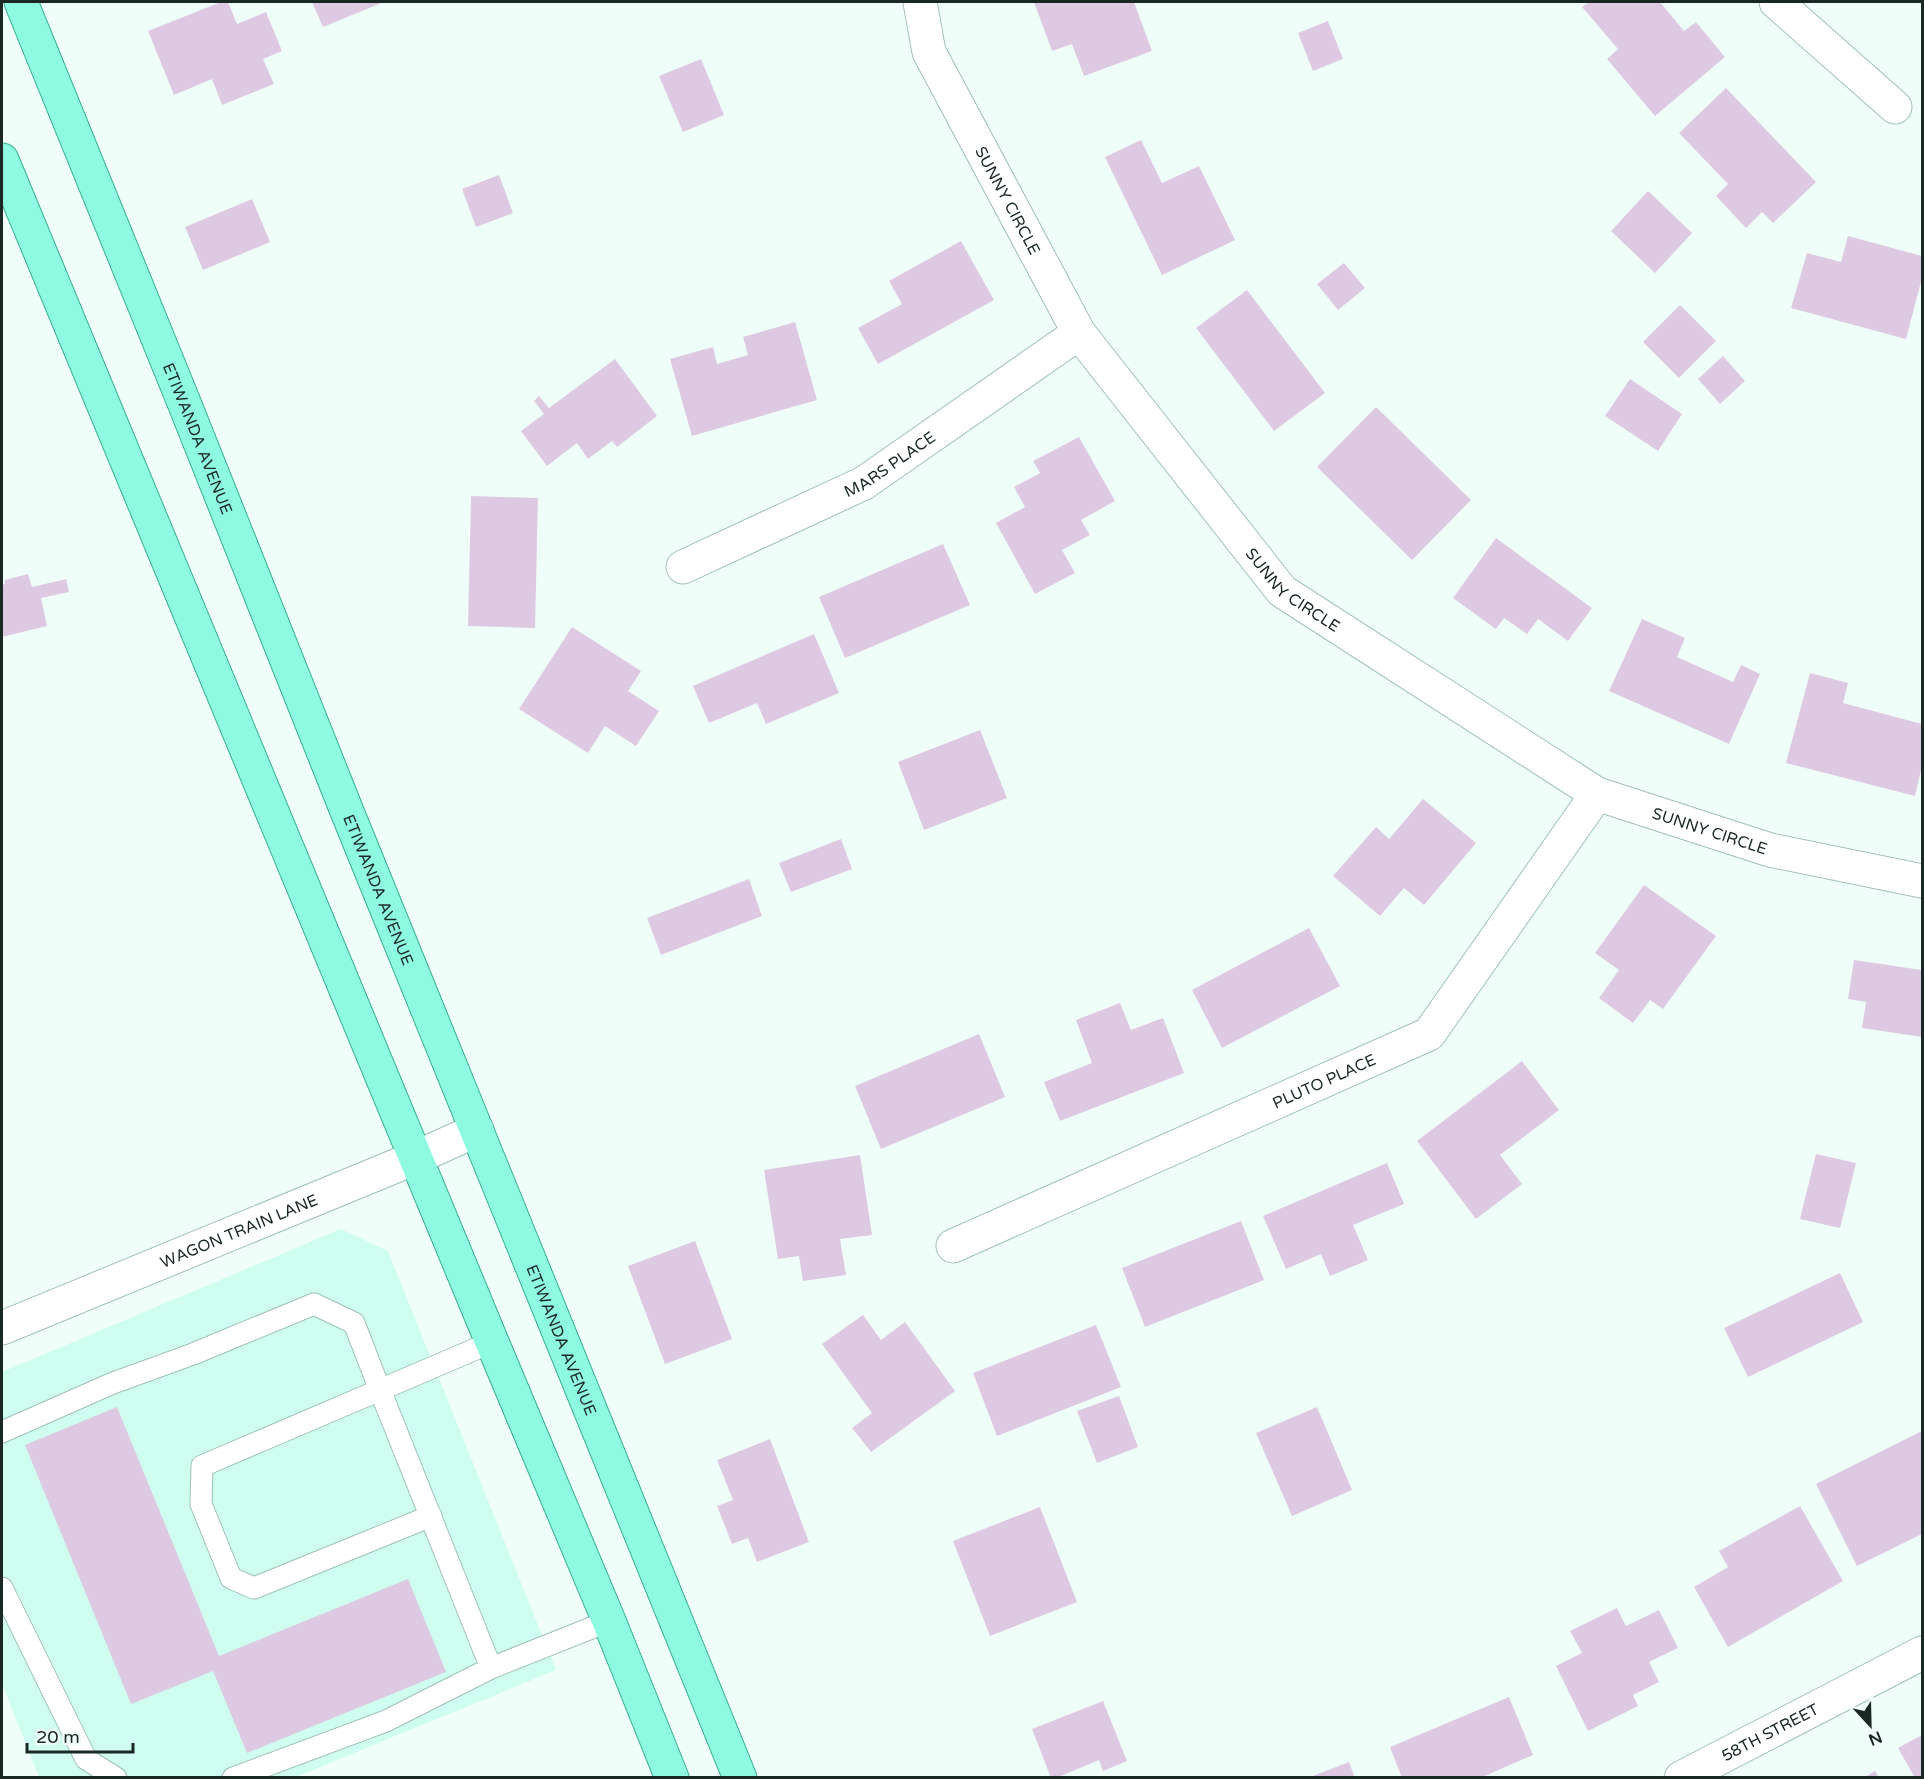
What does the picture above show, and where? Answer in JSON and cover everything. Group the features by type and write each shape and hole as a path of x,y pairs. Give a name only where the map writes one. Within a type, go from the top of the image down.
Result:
{"main road":[{"name":"ETIWANDA AVENUE","path":"21,2 740,1778"},
{"path":"2,160 609,1621 672,1778"}],"street":[{"path":"2,6 12,2"},
{"name":"SUNNY CIRCLE","path":"920,2 929,52 1079,333 1282,591 1597,794 1770,850 1923,881"},
{"path":"1776,2 1895,107"},
{"name":"MARS PLACE","path":"683,567 864,483 1079,333"},
{"name":"PLUTO PLACE","path":"953,1246 1429,1034 1597,794"},
{"name":"WAGON TRAIN LANE","path":"2,1328 415,1158 477,1130"},
{"name":"58TH STREET","path":"1681,1778 1923,1653"}],"lane":[{"path":"2,1432 113,1383 193,1354 314,1304 354,1323 491,1668"},
{"path":"430,1516 254,1588 231,1578 201,1503 202,1466 492,1342"},
{"path":"2,1588 86,1759 116,1778"},
{"path":"233,1778 386,1721 491,1668 609,1621"}],"shaded area":[{"path":"341,1229 388,1251 556,1670 293,1778 39,1777 2,1684 2,1372"}],"building":[{"path":"221,2 228,2 237,24 266,12 282,51 263,59 274,84 222,105 212,79 174,95 148,31"},
{"path":"312,2 384,2 323,27"},
{"path":"1034,2 1134,2 1152,51 1084,76 1072,44 1052,51"},
{"path":"1589,2 1660,2 1684,31 1696,22 1725,57 1655,116 1607,59 1618,49 1582,7"},
{"path":"1328,21 1343,59 1313,71 1298,33"},
{"path":"701,59 724,115 683,132 659,76"},
{"path":"1726,88 1816,182 1773,223 1762,212 1746,228 1716,196 1728,184 1679,133"},
{"path":"1141,140 1162,183 1199,166 1235,240 1162,275 1105,157"},
{"path":"499,175 513,213 476,227 462,189"},
{"path":"1648,191 1692,233 1655,273 1611,231"},
{"path":"252,199 270,242 203,270 185,227"},
{"path":"1848,236 1922,256 1922,278 1906,339 1791,308 1807,253 1841,262"},
{"path":"961,241 994,300 878,364 858,328 902,304 889,281"},
{"path":"1344,263 1365,288 1338,310 1317,284"},
{"path":"1247,290 1325,393 1274,431 1196,328"},
{"path":"1680,305 1716,341 1679,378 1643,342"},
{"path":"795,322 817,400 692,436 670,359 713,347 717,364 748,355 743,337"},
{"path":"1723,356 1745,381 1720,404 1698,379"},
{"path":"615,359 657,416 617,447 612,441 588,459 577,443 547,466 521,431 544,414 534,401 539,396 549,408"},
{"path":"1630,379 1682,414 1658,451 1605,416"},
{"path":"1376,407 1471,500 1412,560 1317,467"},
{"path":"1079,437 1115,501 1081,520 1090,535 1062,550 1075,573 1035,594 996,523 1025,507 1014,487 1040,473 1033,461"},
{"path":"471,496 538,498 535,628 468,626"},
{"path":"1496,538 1592,608 1568,641 1538,619 1527,634 1504,618 1496,629 1453,598"},
{"path":"943,544 970,605 845,658 819,597"},
{"path":"28,574 32,587 66,579 69,592 41,598 47,626 2,637 2,585 5,584 5,580"},
{"path":"1642,619 1685,638 1677,657 1733,682 1741,665 1760,674 1729,744 1609,691"},
{"path":"572,627 641,671 628,691 659,711 636,746 605,726 588,753 519,709"},
{"path":"814,634 839,693 766,724 757,703 709,723 693,686"},
{"path":"1810,673 1848,683 1843,703 1922,724 1922,766 1915,796 1786,763"},
{"path":"980,730 1007,798 924,830 898,762"},
{"path":"1423,799 1476,843 1424,905 1404,888 1380,916 1333,876 1376,827 1389,839"},
{"path":"841,839 852,869 791,892 779,863"},
{"path":"749,879 762,916 661,955 647,918"},
{"path":"1644,885 1716,936 1663,1009 1650,1000 1633,1023 1599,998 1619,970 1595,953"},
{"path":"1309,928 1340,986 1222,1048 1192,990"},
{"path":"1854,960 1922,970 1922,1037 1862,1028 1866,1002 1848,999"},
{"path":"1120,1003 1131,1030 1163,1018 1184,1073 1060,1121 1044,1082 1092,1063 1076,1020"},
{"path":"979,1034 1005,1097 881,1149 855,1086"},
{"path":"1522,1061 1559,1110 1500,1155 1522,1184 1476,1219 1417,1141"},
{"path":"1816,1154 1856,1163 1840,1228 1800,1219"},
{"path":"860,1155 872,1235 840,1239 846,1275 803,1281 799,1256 778,1259 764,1170"},
{"path":"1387,1163 1404,1204 1353,1225 1368,1260 1330,1276 1321,1254 1286,1269 1263,1216"},
{"path":"1241,1221 1264,1280 1145,1327 1122,1268"},
{"path":"695,1241 732,1339 665,1364 628,1266"},
{"path":"1840,1273 1863,1322 1748,1377 1724,1328"},
{"path":"863,1315 881,1340 905,1322 955,1391 871,1452 852,1428 872,1413 822,1344"},
{"path":"1096,1325 1121,1387 997,1436 973,1373"},
{"path":"1119,1396 1138,1447 1097,1463 1077,1411"},
{"path":"117,1407 219,1656 408,1579 446,1672 247,1753 213,1671 131,1704 25,1445"},
{"path":"1317,1407 1352,1490 1292,1516 1256,1433"},
{"path":"1922,1431 1922,1534 1857,1566 1816,1484"},
{"path":"770,1439 809,1542 757,1562 748,1538 732,1544 717,1506 733,1500 717,1460"},
{"path":"1800,1506 1843,1581 1728,1647 1694,1587 1728,1567 1719,1551"},
{"path":"1040,1507 1077,1602 990,1636 953,1541"},
{"path":"1617,1608 1626,1626 1659,1610 1678,1648 1649,1662 1659,1682 1633,1695 1638,1706 1588,1731 1556,1666 1582,1653 1570,1631"},
{"path":"1509,1697 1533,1755 1480,1778 1402,1778 1390,1747"},
{"path":"1103,1701 1127,1761 1103,1771 1099,1760 1051,1778 1032,1729"},
{"path":"1922,1735 1922,1778 1915,1778 1898,1748"},
{"path":"1349,1762 1355,1778 1310,1778 1310,1777"},
{"path":"1875,1771 1879,1778 1863,1778"}]}
